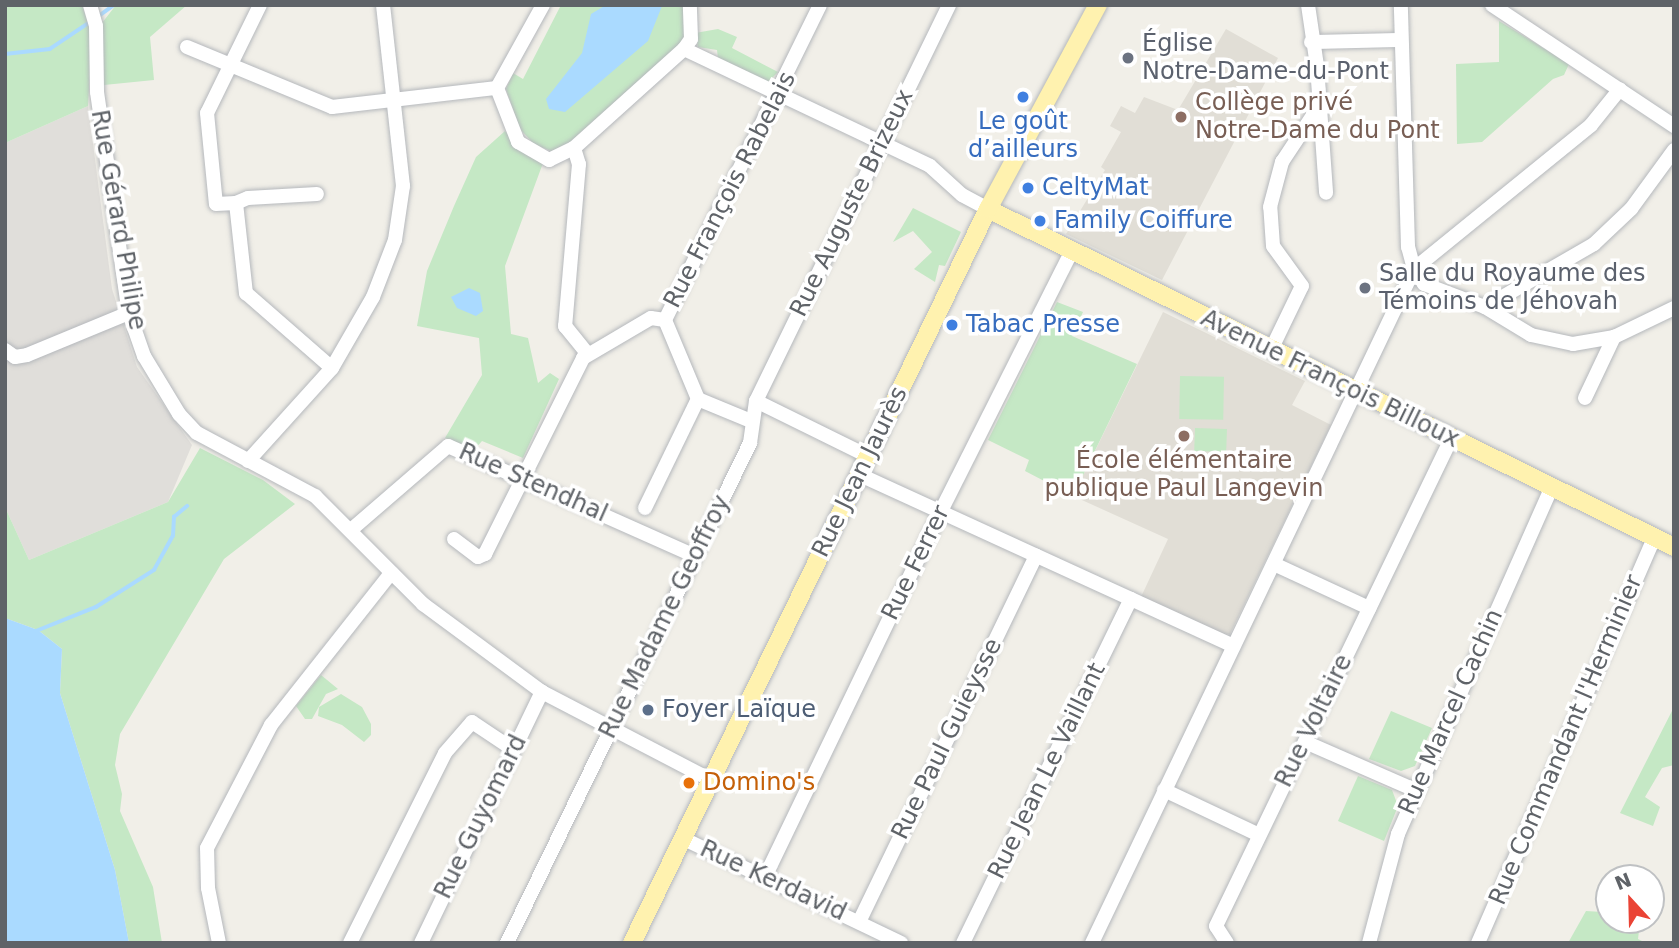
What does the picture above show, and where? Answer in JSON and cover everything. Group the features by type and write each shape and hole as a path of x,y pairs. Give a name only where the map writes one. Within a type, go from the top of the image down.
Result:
{"main road":[{"name":"Rue Jean Jaurès","path":"632,943 988,209 1098,5"},
{"name":"Avenue François Billoux","path":"988,209 1674,547"}],"street":[{"name":"Rue Gérard Philipe","path":"90,5 96,35 98,99 130,313 144,356 179,414 197,433 315,496 352,529 423,604 542,692 610,731 711,780"},
{"path":"260,5 207,113 207,141 216,204 236,203 248,198 317,194"},
{"path":"248,461 332,368 373,297 395,240 403,186 396,101 383,5"},
{"path":"543,5 497,88 504,116 528,151 549,160 574,148 684,48 691,39 691,5"},
{"name":"Rue François Rabelais","path":"698,399 665,320 820,5"},
{"name":"Rue Auguste Brizeux","path":"756,401 949,5"},
{"path":"1308,5 1326,193"},
{"path":"1401,5 1408,247 1414,270 1424,284 1485,307 1531,335 1573,344 1614,337 1674,309"},
{"path":"1492,5 1674,126"},
{"path":"1311,42 1401,40"},
{"path":"187,47 332,107 497,88"},
{"path":"684,48 930,166 962,195 988,209"},
{"path":"1092,943 1414,270 1591,125 1620,89"},
{"path":"1271,350 1302,286 1273,246 1270,207 1276,199 1282,162 1319,106"},
{"path":"574,148 579,164 565,326 587,353"},
{"path":"1485,307 1594,244 1631,209 1674,150"},
{"path":"236,203 246,293 332,368"},
{"name":"Rue Ferrer","path":"765,877 940,513 1072,251"},
{"path":"5,350 15,357 27,355 130,313"},
{"path":"454,539 478,557 485,554 587,353 651,318 665,320"},
{"path":"1585,398 1614,337"},
{"path":"645,508 698,399 751,421"},
{"path":"756,401 869,456"},
{"name":"Rue Madame Geoffroy","path":"507,943 750,443 751,421 756,401"},
{"name":"Rue Voltaire","path":"1227,943 1216,926 1451,439"},
{"name":"Rue Stendhal","path":"352,529 448,446 695,556"},
{"path":"859,474 1234,646"},
{"name":"Rue Marcel Cachin","path":"1369,943 1398,834 1551,488"},
{"name":"Rue Commandant l'Herminier","path":"1478,943 1654,538"},
{"name":"Rue Paul Guieysse","path":"859,922 1036,556"},
{"path":"1274,564 1369,608"},
{"path":"219,943 208,888 207,848 271,725 391,573"},
{"name":"Rue Jean Le Vaillant","path":"963,943 1131,599"},
{"name":"Rue Guyomard","path":"421,943 542,692"},
{"path":"350,943 444,753 472,722 514,750"},
{"path":"1305,742 1417,791"},
{"path":"1164,790 1259,835"},
{"name":"Rue Kerdavid","path":"682,838 901,943"}],"shaded area":[{"name":"Collège privé Notre-Dame du Pont","path":"1226,29 1278,58 1162,280 1066,234 1105,170 1101,167 1121,132 1110,126 1121,106 1135,113 1144,97 1178,110"},
{"path":"88,106 112,289 137,367 192,445 168,502 29,560 5,507 5,143"},
{"name":"École élémentaire publique Paul Langevin","path":"1163,312 1305,381 1292,405 1331,425 1230,634 1221,635 1141,597 1168,539 1073,496"}],"green space":[{"path":"5,5 82,5 92,35 88,106 5,143"},
{"path":"116,5 187,5 150,37 154,80 104,85 102,23"},
{"path":"561,5 686,5 686,39 563,148 551,151 534,144 520,129 506,89 513,73 523,79"},
{"path":"1499,21 1569,64 1564,75 1553,79 1482,142 1457,144 1456,64 1499,62"},
{"path":"718,29 737,37 732,48 778,72 768,82 718,59 717,50 698,47 695,33"},
{"path":"505,131 525,154 543,163 505,266 511,334 528,338 538,383 550,373 559,379 523,458 482,441 475,449 445,438 482,375 479,338 417,326 427,271 476,157"},
{"path":"913,208 961,232 945,266 939,265 935,282 914,269 932,252 913,231 893,242"},
{"path":"1057,302 1083,312 1072,336 1137,364 1073,496 1025,471 1029,460 988,440"},
{"path":"1180,376 1224,377 1223,420 1179,419"},
{"path":"1195,428 1227,429 1226,452 1194,451"},
{"path":"200,448 263,480 295,504 224,559 120,734 115,765 122,794 120,811 153,887 162,943 129,943 115,870 60,693 62,649 38,630 5,618 5,507 29,560 168,502"},
{"path":"321,675 338,689 326,694 312,719 305,719 296,706"},
{"path":"341,694 362,707 371,724 371,735 364,742 342,725 318,716 319,707"},
{"path":"1674,707 1674,765 1662,768 1645,797 1660,807 1653,826 1620,813"},
{"path":"1391,711 1432,728 1415,766 1401,771 1369,759"},
{"path":"1358,776 1392,790 1398,806 1384,841 1338,821"},
{"path":"1586,911 1595,912 1595,934 1639,934 1638,939 1646,943 1568,943"}],"water":[{"path":"606,5 662,6 648,41 565,112 549,109 546,99 582,53 591,14"},
{"path":"469,288 480,293 483,311 476,316 457,308 451,297"},
{"path":"5,618 38,630 62,649 60,693 115,870 129,943 5,943"}],"waterway":[{"path":"99,16 114,5"},
{"path":"5,54 50,49 90,22"},
{"path":"36,631 96,607 154,570 173,536 174,517 187,506"}],"place":[{"name":"Église Notre-Dame-du-Pont","path":"1128,58"},
{"name":"Le goût d’ailleurs","path":"1023,97"},
{"name":"Collège privé Notre-Dame du Pont","path":"1181,117"},
{"name":"CeltyMat","path":"1028,188"},
{"name":"Family Coiffure","path":"1040,221"},
{"name":"Salle du Royaume des Témoins de Jéhovah","path":"1365,288"},
{"name":"Tabac Presse","path":"952,325"},
{"name":"École élémentaire publique Paul Langevin","path":"1184,436"},
{"name":"Foyer Laïque","path":"648,710"},
{"name":"Domino's","path":"689,783"}]}
